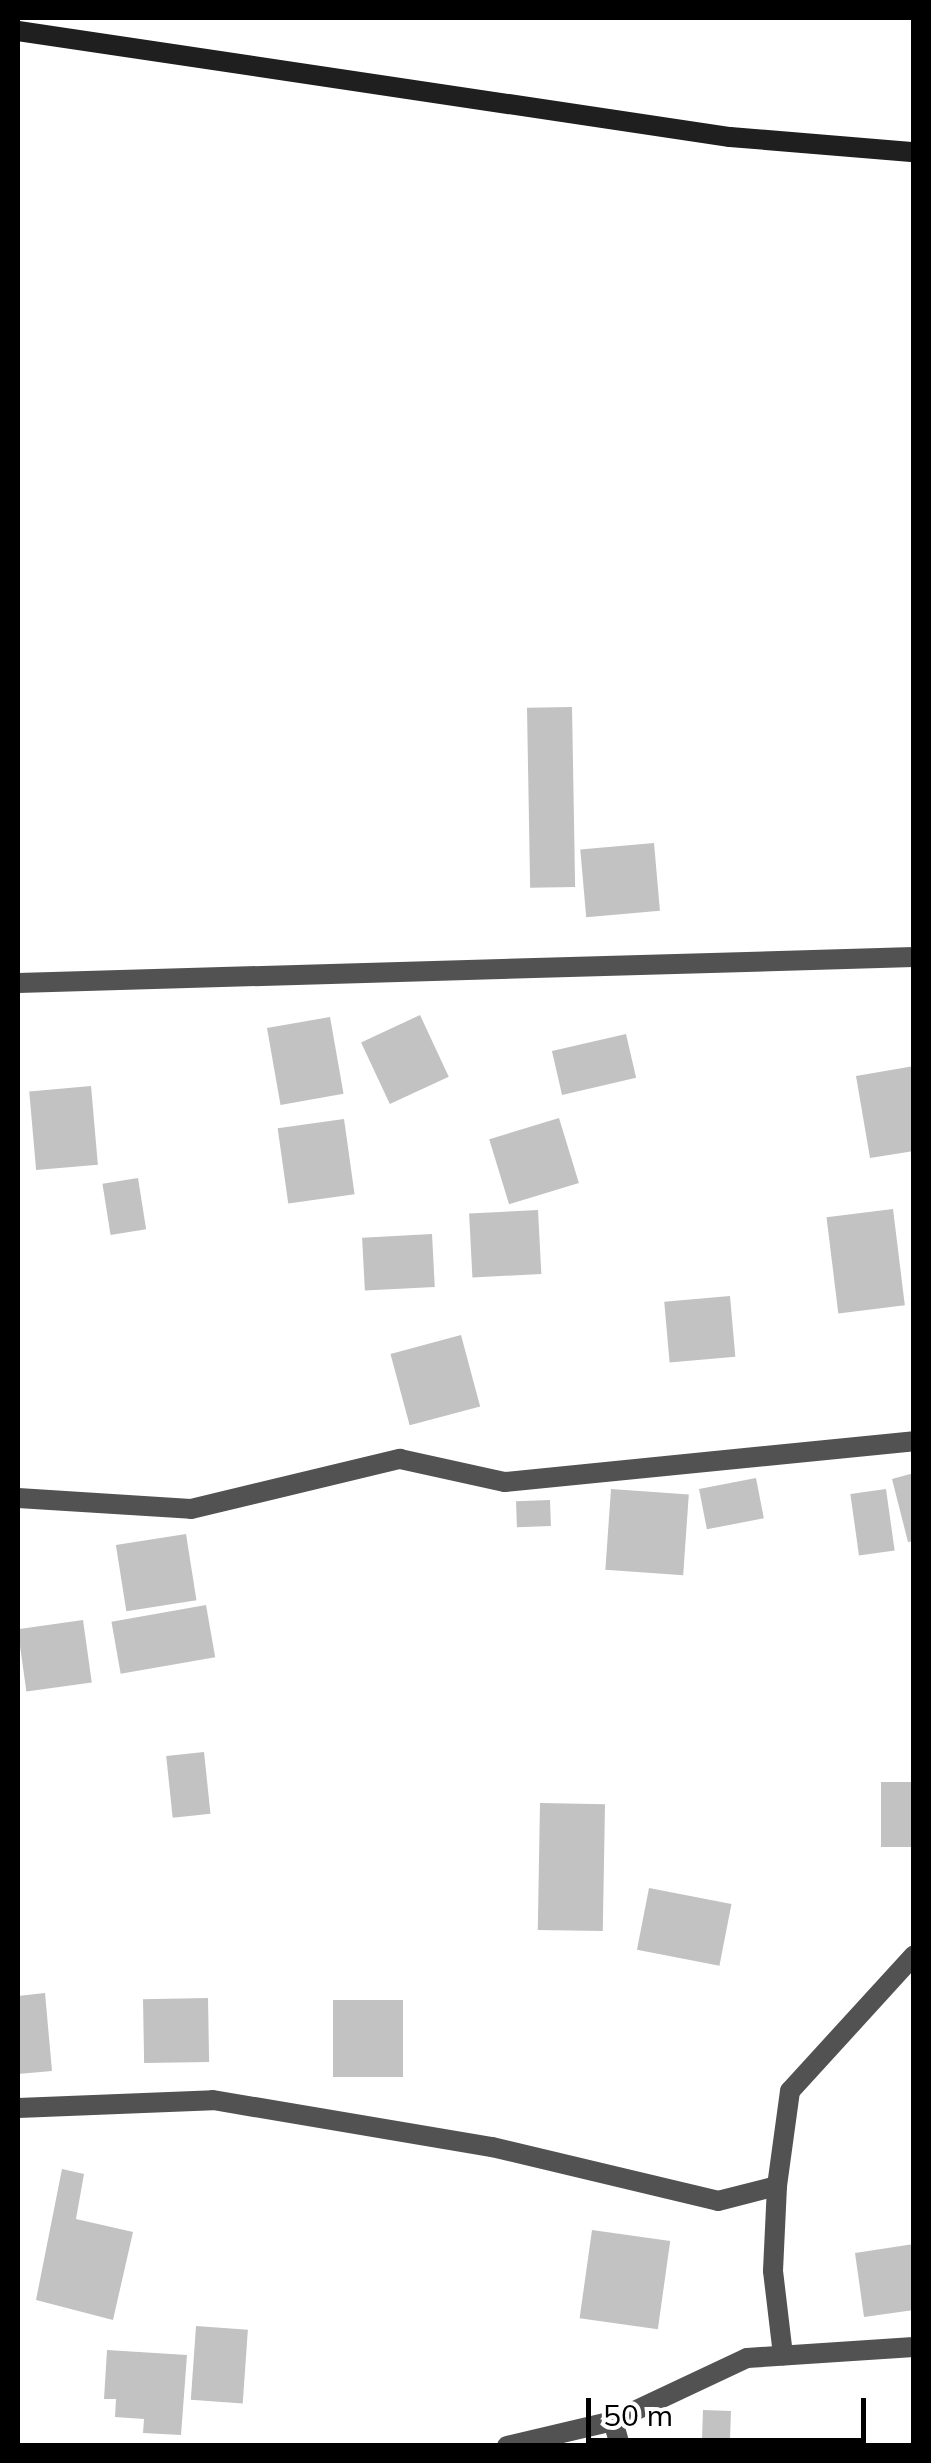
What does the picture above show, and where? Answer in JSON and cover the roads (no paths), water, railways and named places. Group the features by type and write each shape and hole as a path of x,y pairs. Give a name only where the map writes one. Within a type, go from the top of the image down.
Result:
{"street":[{"path":"18,30 730,137 914,152"},
{"path":"18,982 914,958"},
{"path":"18,1498 191,1509 400,1460 504,1482 914,1441"},
{"path":"783,2355 772,2271 777,2186 790,2091 914,1955"},
{"path":"18,2108 214,2100 492,2147 718,2200 777,2186"},
{"path":"507,2446 613,2421 748,2358 914,2347"},
{"path":"613,2421 620,2446"}]}
